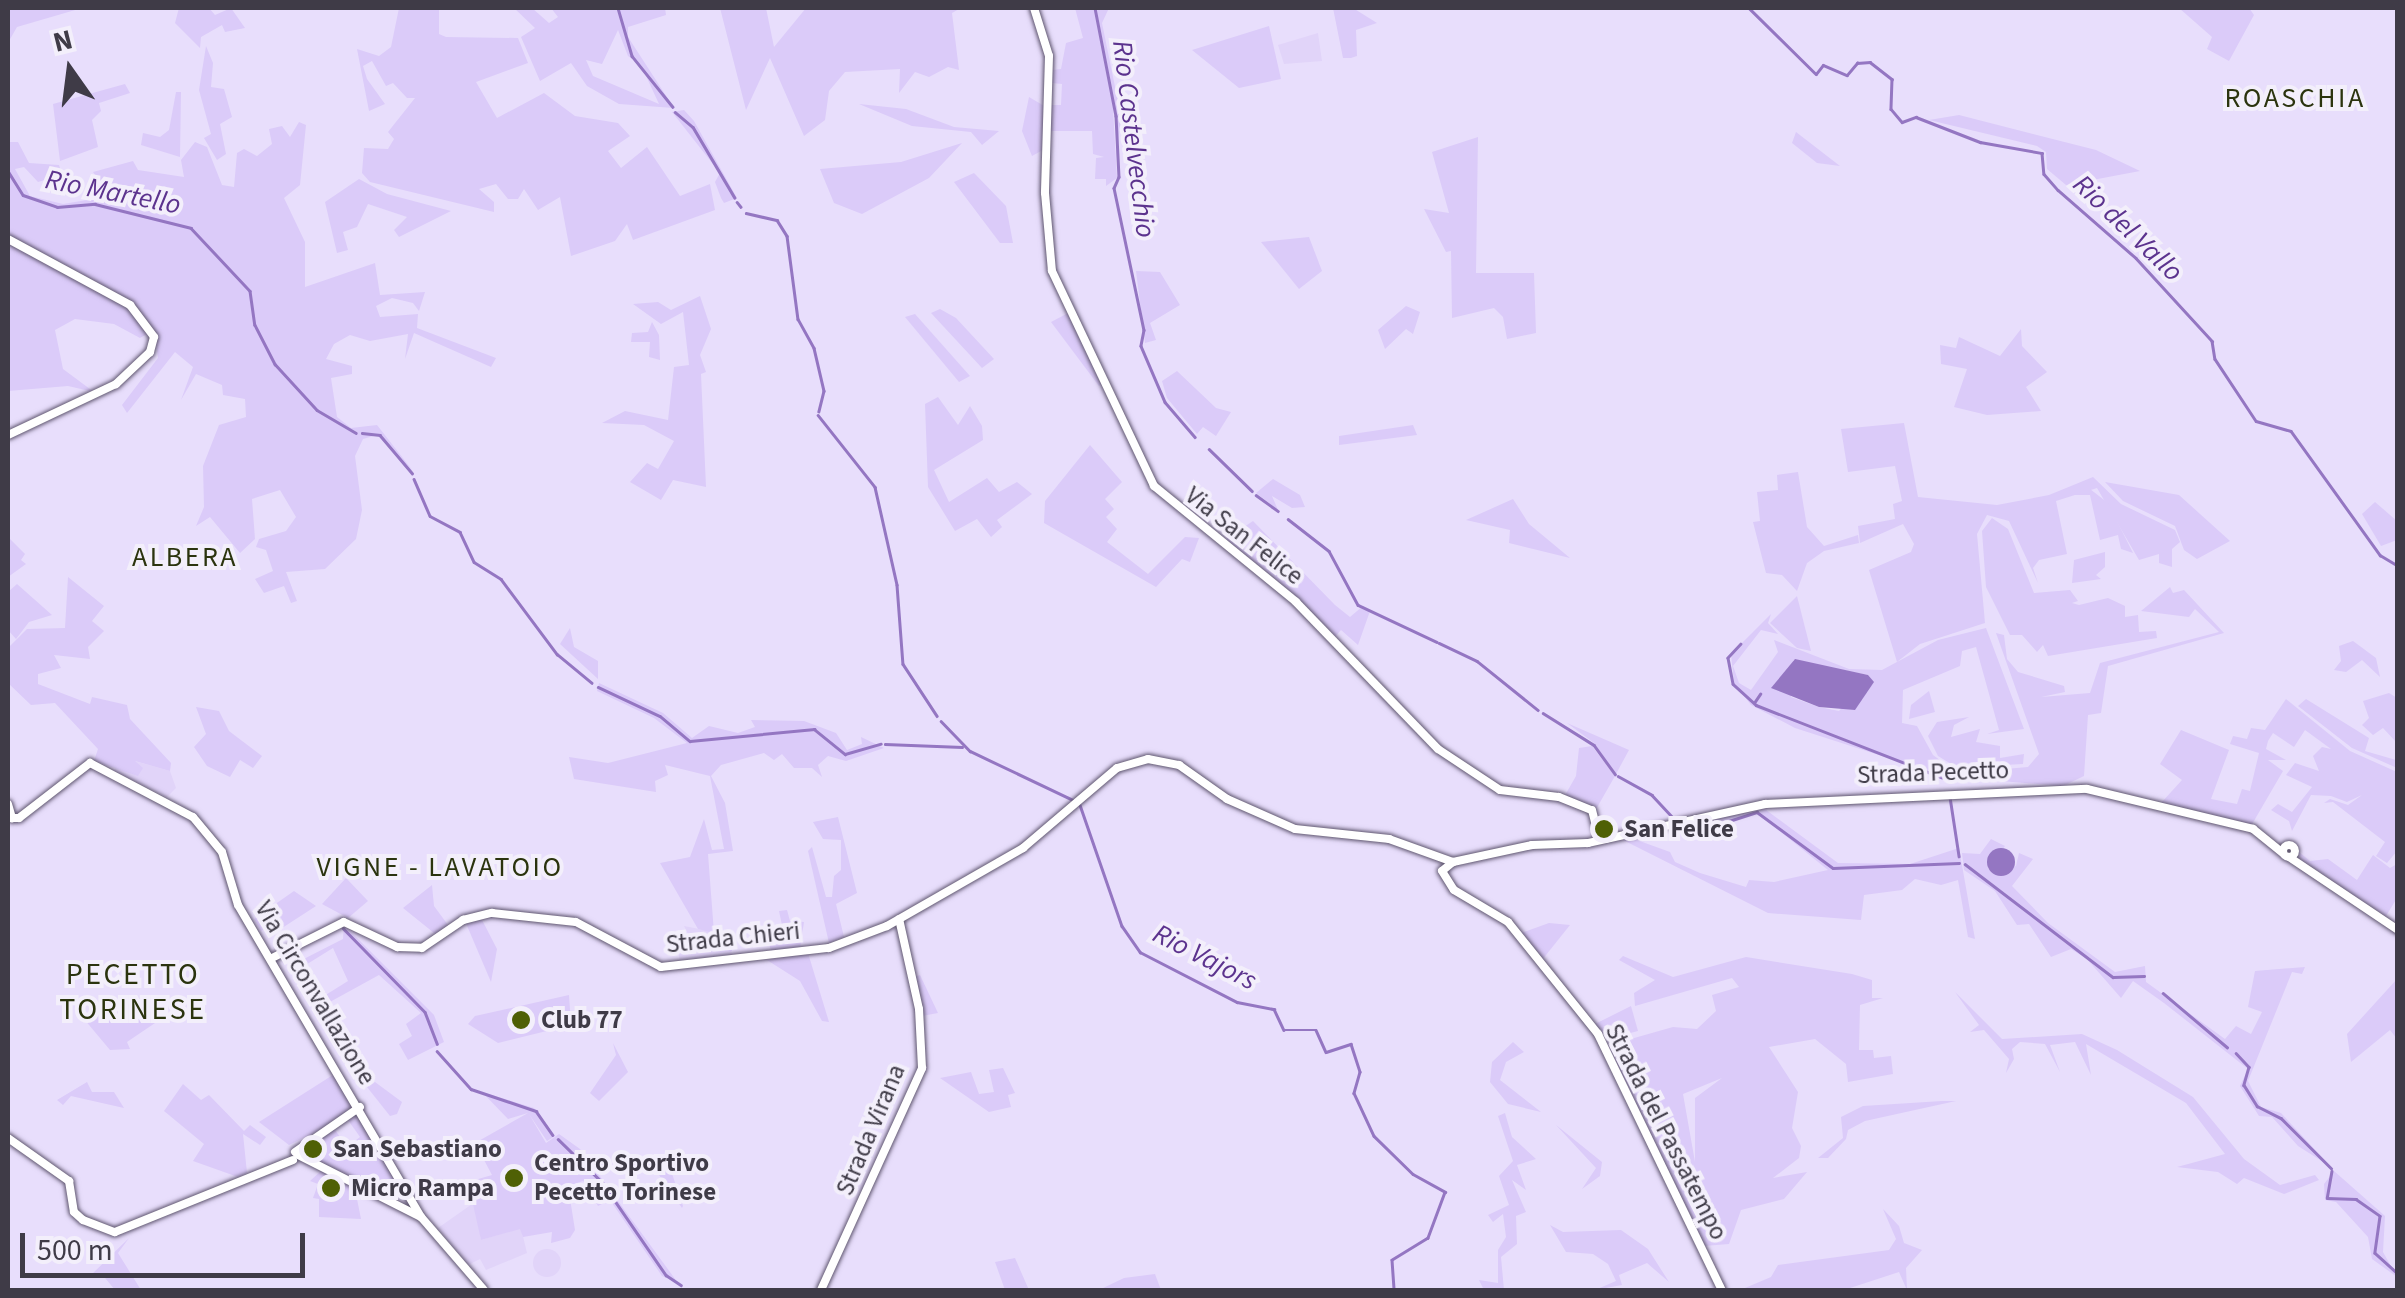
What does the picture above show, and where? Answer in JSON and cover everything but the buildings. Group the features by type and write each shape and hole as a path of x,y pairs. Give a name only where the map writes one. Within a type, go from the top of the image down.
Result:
{"main road":[{"name":"Via San Felice","path":"1034,8 1049,56 1046,203 1052,271 1154,486 1296,602 1438,749 1500,790 1560,798 1592,810 1595,840"},
{"path":"8,240 130,305 154,338 150,352 116,384 8,435"},
{"name":"Strada Chieri","path":"272,958 344,922 396,947 422,948 468,917 492,913 576,922 655,966 688,966 829,948 899,920 1023,848 1126,764 1168,761 1227,799 1295,828 1389,839 1430,858"},
{"name":"Via Circonvallazione","path":"8,804 14,819 86,764 176,804 222,852 238,905 421,1216"},
{"name":"Strada Pecetto","path":"1452,862 1532,845 1595,840 1828,798 2087,788 2240,825 2288,852 2302,868 2398,930"},
{"path":"1430,858 1452,862"},
{"name":"Strada del Passatempo","path":"1430,858 1460,896 1508,922 1598,1034 1722,1290"},
{"path":"1442,871 1452,862"},
{"name":"Strada Virana","path":"821,1290 922,1068 919,1009 899,920"},
{"path":"8,1138 69,1181 74,1212 97,1228 124,1232 296,1156 360,1107"},
{"path":"296,1156 421,1216 484,1290"}],"shaded area":[{"path":"8,8 82,8 17,27 9,41"},
{"path":"179,8 209,8 215,15 231,8 245,28 225,32 222,25 201,37 200,48 175,23"},
{"path":"399,8 439,8 439,34 446,37 518,38 528,63 476,82 497,118 544,93 575,116 618,123 630,136 608,151 621,168 647,147 680,196 710,184 715,210 633,240 627,224 615,241 571,256 560,197 538,210 524,189 518,199 508,199 496,184 479,189 494,202 494,212 370,182 362,173 364,148 388,149 394,139 388,132 415,98 407,98 393,83 386,86 372,61 363,66 367,79 385,104 369,111 357,49 379,56 391,47"},
{"path":"514,8 532,8 549,23 558,17 551,8 665,8 666,15 628,27 628,37 674,108 619,104 587,86 571,63 540,81 521,37 535,28","holes":["618,30 628,56 641,65 659,104 593,76 586,60 602,64"]},
{"path":"720,8 766,8 774,47 806,8 961,8 952,13 959,70 948,67 929,77 915,72 899,93 900,69 845,72 829,91 825,120 804,136 770,58 746,110"},
{"path":"1075,8 1094,8 1112,90 1117,178 1106,186 1106,179 1095,179 1096,158 1104,157 1093,154 1092,131 1050,131 1051,105 1061,105 1062,84 1052,83 1052,70 1061,69 1066,43 1083,38"},
{"path":"1096,8 1109,8 1102,23 1121,116 1116,162 1117,116"},
{"path":"1333,8 1353,8 1377,23 1356,30 1357,56 1343,58"},
{"path":"2179,8 2249,8 2254,15 2229,61 2207,49 2212,37"},
{"path":"1269,26 1281,79 1239,88 1192,50"},
{"path":"1318,33 1322,61 1284,64 1278,45"},
{"path":"206,46 213,63 211,87 224,89 232,117 220,124 226,154 217,160 204,138 211,134 199,90"},
{"path":"125,84 130,93 99,103 101,111 92,120 98,147 60,161 53,104"},
{"path":"176,92 181,92 180,157 141,145 143,133 160,137 169,130"},
{"path":"1029,97 1046,107 1043,150 1032,156 1022,131"},
{"path":"859,104 906,109 954,127 999,131 982,145 971,132 912,126"},
{"path":"684,110 737,198 724,203 715,182 720,173 672,112"},
{"path":"1959,115 2096,150 2140,171 2066,185 2047,169 2046,152 2037,146 1929,120"},
{"path":"299,122 306,125 300,185 284,198 305,242 305,287 375,263 380,295 425,292 419,311 413,303 392,298 376,306 380,317 418,314 417,328 496,358 491,367 414,333 405,359 408,334 370,341 350,335 334,344 326,359 352,366 352,374 331,378 337,417 351,428 377,425 413,471 377,435 363,439 355,456 362,510 356,539 325,569 286,572 297,601 291,603 284,586 264,593 255,579 273,571 266,550 256,547 259,539 286,531 296,517 280,490 252,499 255,539 240,553 210,517 196,526 204,507 203,466 219,425 246,417 245,399 223,395 222,385 196,374 181,400 193,367 175,352 127,413 122,405 158,358 154,330 140,338 114,324 75,319 55,330 63,369 94,392 68,386 8,391 8,142 18,142 29,163 59,165 62,175 38,182 24,167 15,169 30,196 63,204 87,200 101,183 93,172 133,161 138,170 184,177 181,160 195,142 207,147 222,185 234,187 237,153 244,149 257,156 272,144 269,129 282,126 290,137"},
{"path":"1796,132 1840,166 1817,163 1792,143"},
{"path":"1478,137 1476,273 1534,273 1536,333 1507,339 1503,317 1494,308 1452,318 1451,251 1446,252 1424,209 1449,213 1432,152"},
{"path":"962,143 929,178 862,214 834,203 820,169 901,162"},
{"path":"974,173 1006,206 1013,243 1000,243 954,182"},
{"path":"359,179 387,194 451,211 399,237 394,230 407,217 368,204 357,227 343,232 348,250 337,253 325,202"},
{"path":"1309,237 1322,271 1299,289 1261,242"},
{"path":"1136,271 1160,272 1180,305 1150,323 1156,340 1145,343"},
{"path":"700,296 711,329 700,355 706,372 701,374 706,487 673,480 661,500 630,482 647,463 658,469 674,441 644,425 602,423 625,411 668,420 674,367 689,365 683,312 661,324 633,304 658,302 671,310"},
{"path":"1406,306 1420,312 1413,334 1406,329 1385,349 1378,330"},
{"path":"940,309 956,318 994,359 982,368 931,313"},
{"path":"1072,311 1103,383 1099,386 1051,322"},
{"path":"915,314 970,376 959,382 905,317"},
{"path":"652,322 659,335 660,360 649,357 650,342 631,342 632,333 648,332"},
{"path":"2021,329 2022,346 2047,372 2026,387 2041,411 1987,415 1954,407 1967,369 1941,364 1940,345 1956,348 1959,337 2000,356"},
{"path":"1177,371 1216,408 1231,412 1216,436 1203,427 1197,434 1167,398 1162,381"},
{"path":"938,397 958,425 970,406 982,426 983,440 934,470 949,502 987,478 999,492 1017,482 1032,494 997,520 1002,527 991,537 977,519 955,531 928,487 925,404"},
{"path":"1904,423 1918,497 1997,505 2049,495 2093,477 2121,504 2175,530 2180,542 2172,549 2172,567 2159,563 2159,554 2139,560 2097,488 2056,501 2067,554 2039,560 2033,568 2038,583 2009,521 1987,515 1977,534 1985,623 1920,644 1897,662 1869,570 1911,552 1914,544 1903,524 1860,543 1858,526 1895,519 1893,504 1902,501 1895,466 1848,472 1841,429"},
{"path":"1413,425 1417,435 1339,445 1339,436"},
{"path":"1090,445 1122,482 1105,499 1114,509 1106,517 1117,529 1107,542 1148,574 1185,537 1199,538 1190,562 1182,559 1156,587 1044,523 1045,501"},
{"path":"1798,472 1807,527 1824,546 1858,535 1859,543 1824,551 1807,563 1797,591 1782,575 1766,573 1753,522 1760,521 1757,492 1778,490 1777,475"},
{"path":"1273,479 1300,495 1305,507 1292,508 1272,496 1278,510 1256,493"},
{"path":"2105,482 2179,495 2230,541 2197,559 2184,550 2175,526 2123,501"},
{"path":"2090,489 2108,503 2133,553 2121,549 2118,535 2100,540 2090,495 2072,495"},
{"path":"1513,499 1529,524 1570,558 1509,543 1510,530 1466,520"},
{"path":"2375,502 2397,521 2397,540 2381,546 2362,514"},
{"path":"1992,518 2008,529 2034,593 2070,590 2078,601 2072,603 2079,605 2108,598 2125,606 2125,617 2138,615 2139,632 2156,631 2157,638 2048,656 2043,645 2037,652 2022,635 2010,635 1986,587 1982,531"},
{"path":"1253,521 1350,617 1363,606 1370,611 1358,645 1341,630 1334,638 1226,539"},
{"path":"8,537 25,554 21,560 26,564 8,577"},
{"path":"2105,552 2105,567 2096,575 2101,579 2072,583 2074,560"},
{"path":"68,577 104,606 92,621 104,631 88,647 90,659 54,655 61,668 38,674 38,684 90,704 92,697 127,705 130,719 171,763 170,771 135,761 143,768 138,776 94,761 98,749 55,703 31,705 8,683 8,648 27,629 65,628"},
{"path":"17,584 52,615 29,622 16,639 8,630 8,592"},
{"path":"2170,587 2173,593 2184,590 2224,633 2108,666 2101,713 2088,715 2084,776 2063,786 1976,779 1982,771 2028,767 2039,754 1996,633 2004,635 2007,659 2018,672 2064,686 2065,692 2041,697 2090,693 2100,663 2219,632 2195,609 2189,617 2141,611"},
{"path":"1797,596 1811,651 1797,648 1770,623"},
{"path":"1771,614 1768,623 1778,634 1761,630 1733,666 1739,683 1751,690 1778,652 1774,640 1849,669 1882,670 1938,640 1986,628 2024,729 1987,734 1999,730 1976,647 1962,651 1960,666 1903,690 1902,723 1917,726 1933,755 1948,766 1944,776 1795,728 1751,705 1734,683 1731,654","holes":["1793,660 1868,675 1839,711 1791,697"]},
{"path":"570,628 574,647 598,661 598,679 560,644"},
{"path":"2353,641 2376,658 2380,677 2362,660 2346,672 2334,670 2341,661 2339,646"},
{"path":"1795,659 1868,675 1874,682 1855,710 1819,707 1771,688"},
{"path":"599,683 663,713 692,738 709,726 738,733 755,727 751,720 804,721 836,733 847,750 862,744 861,737 884,748 846,761 828,756 818,765 822,777 812,768 794,768 782,754 774,760 764,753 721,765 711,776 725,803 733,851 708,854 714,933 698,929 660,863 690,857 704,819 712,850 724,849 710,776 665,765 668,775 655,781 656,792 574,779 569,757 608,763 687,743 654,718 597,691"},
{"path":"1929,691 1935,712 1909,719 1911,705"},
{"path":"2389,693 2397,698 2397,743 2383,728 2373,735 2362,725 2369,718 2363,701"},
{"path":"2286,699 2350,751 2397,772 2397,851 2387,863 2376,856 2385,842 2333,802 2324,803 2330,799 2348,805 2362,795 2347,802 2311,795 2292,831 2289,821 2271,810 2278,804 2292,812 2312,787 2286,775 2295,763 2319,771 2313,756 2322,747 2331,749 2305,730 2294,747 2273,733 2268,741 2266,749 2286,760 2268,760 2283,771 2251,826 2161,803 2182,780 2160,764 2181,730 2229,750 2211,799 2237,804 2242,789 2250,791 2259,753 2230,744 2233,736 2247,739 2251,728 2265,730"},
{"path":"2306,699 2369,738 2365,751 2396,760 2397,768 2352,748 2298,706"},
{"path":"196,707 219,711 229,731 262,756 253,768 240,760 230,777 207,766 194,747 206,734"},
{"path":"1969,717 1954,725 1951,737 1980,729 1976,742 2000,746 2000,758 2024,754 2023,764 1984,766 1971,776 1938,756 1928,736 1937,722"},
{"path":"1567,723 1629,750 1616,774 1594,743"},
{"path":"1592,746 1615,776 1595,811 1564,797 1576,776 1579,748"},
{"path":"120,757 170,771 176,788 167,797 114,771"},
{"path":"1762,807 1838,863 1910,864 1959,848 1975,939 1968,937 1958,880 1941,885 1915,879 1902,890 1864,895 1861,920 1768,913 1623,840 1583,847 1623,835 1670,852 1675,862 1700,873 1746,887 1749,880 1774,882 1828,870 1757,813 1693,834 1675,823"},
{"path":"838,817 857,893 836,904 844,937 829,943 808,851 812,847 826,897 832,897 834,876 841,870 841,840 823,839 813,822"},
{"path":"1991,839 2005,846 1988,868 1994,874 2016,866 2019,853 2033,859 2012,886 2048,923 2115,972 2145,966 2146,982 2225,1039 2236,1026 2251,1034 2262,1012 2248,1007 2255,971 2305,967 2302,974 2292,972 2248,1081 2261,1107 2281,1113 2331,1167 2298,1146 2272,1117 2259,1116 2240,1086 2248,1069 2164,1003 2133,981 2121,998 2087,959 2071,949 2051,957 2029,924 2017,925 1995,891 1964,870 1962,853 1980,854"},
{"path":"2001,848 2011,852 2015,862 2011,872 2001,876 1991,872 1987,862 1991,852"},
{"path":"2299,852 2310,861 2328,859 2357,880 2373,855 2390,868 2397,864 2397,898 2386,916 2397,928 2300,861"},
{"path":"346,878 368,901 348,918 322,904"},
{"path":"432,885 434,906 448,925 439,937 403,908"},
{"path":"294,891 316,906 279,930 274,923 261,931 254,919"},
{"path":"787,910 790,921 804,922 800,948 771,953 769,942 785,939 779,911"},
{"path":"480,916 497,949 491,982 465,921"},
{"path":"1549,923 1570,925 1542,960 1521,933"},
{"path":"344,925 434,1015 444,1042 408,1060 399,1044 412,1036 406,1024 421,1013 379,975 328,1003 324,996 348,981 333,948 296,971 292,965 343,939"},
{"path":"684,926 730,935 732,958 680,963 677,942 688,934"},
{"path":"730,935 732,951 691,952 714,936 729,943"},
{"path":"808,953 829,1022 822,1021 800,981 767,960"},
{"path":"1623,956 1673,977 1746,957 1852,974 1872,980 1872,998 1883,998 1860,1005 1859,1050 1873,1050 1874,1058 1891,1056 1893,1074 1848,1082 1846,1064 1815,1039 1769,1047 1798,1092 1792,1128 1801,1146 1799,1158 1773,1178 1807,1172 1784,1199 1741,1210 1729,1244 1704,1246 1606,1046 1673,1027 1697,1029 1716,1011 1712,995 1739,987 1732,978 1635,1006 1634,993 1655,980 1619,960","holes":["1722,1078 1695,1098 1695,1162 1683,1094"]},
{"path":"920,975 938,1013 922,1016 914,977"},
{"path":"2397,979 2397,1039 2390,1030 2351,1062 2347,1034"},
{"path":"1955,992 2002,1039 2082,1034 2117,1050 2193,1097 2244,1159 2280,1185 2315,1175 2319,1180 2284,1194 2244,1178 2237,1184 2218,1172 2177,1167 2225,1154 2186,1103 2086,1044 2091,1075 2075,1042 2050,1045 2060,1072 2045,1044 2020,1042 2012,1049 2014,1059 2006,1073 2009,1059 1984,1030 1970,1032 1979,1025"},
{"path":"137,995 158,1021 127,1042 130,1049 110,1050 84,1019 99,1010 112,1021"},
{"name":"Club 77","path":"569,995 571,1025 498,1043 468,1024 475,1016"},
{"path":"1631,1006 1638,1031 1607,1039 1595,1024"},
{"path":"1513,1042 1524,1052 1506,1062 1500,1080 1541,1112 1508,1104 1490,1082 1492,1062"},
{"path":"613,1043 628,1072 599,1101 590,1093 616,1055"},
{"path":"1003,1068 1015,1093 1008,1095 1011,1107 989,1112 940,1078 971,1072 979,1094 994,1092 989,1070"},
{"path":"336,1073 356,1106 326,1127 289,1145 259,1122"},
{"path":"87,1082 92,1092 114,1092 124,1108 71,1096 63,1105 57,1100"},
{"path":"375,1082 402,1102 397,1114 390,1116 367,1087"},
{"path":"183,1084 201,1100 209,1095 244,1131 250,1125 266,1137 260,1145 243,1134 247,1173 238,1177 193,1161 204,1144 164,1111"},
{"path":"482,1092 534,1108 555,1136 547,1141 529,1114 546,1143 559,1134 580,1149 678,1283 662,1276 610,1200 598,1206 583,1181 568,1186 575,1230 570,1238 551,1243 552,1232 523,1237 520,1229 481,1240 468,1182 492,1175 475,1143 528,1113 508,1119"},
{"path":"1956,1101 1865,1121 1848,1130 1846,1139 1828,1158 1818,1158 1843,1138 1841,1117 1863,1106"},
{"path":"359,1110 400,1182 391,1189 378,1191 308,1156 320,1151 313,1141 333,1127 347,1147 360,1137 348,1120"},
{"path":"1505,1113 1512,1137 1536,1159 1517,1165 1526,1190 1512,1180 1526,1212 1516,1216 1517,1244 1501,1257 1504,1290 1484,1290 1479,1280 1498,1283 1498,1250 1506,1237 1503,1214 1493,1222 1488,1215 1509,1205 1499,1176 1513,1161 1498,1116"},
{"path":"1556,1125 1602,1162 1600,1176 1582,1189 1596,1168"},
{"path":"668,1162 683,1206 682,1208 652,1165"},
{"path":"322,1170 354,1184 361,1219 319,1217 319,1199 313,1198 318,1184 310,1181"},
{"path":"2334,1171 2385,1216 2383,1252 2397,1277 2372,1259 2368,1237 2336,1202 2325,1200 2324,1184"},
{"path":"475,1202 481,1240 521,1228 527,1253 486,1270 480,1259 468,1265 438,1228"},
{"path":"1883,1209 1899,1226 1904,1243 1922,1250 1906,1268 1907,1290 1899,1272 1844,1290 1745,1288 1771,1277 1778,1265 1889,1250 1896,1239"},
{"path":"1550,1225 1563,1232 1621,1230 1648,1249 1669,1282 1647,1263 1619,1275 1622,1285 1595,1290 1616,1281 1608,1264 1593,1254 1566,1252"},
{"path":"129,1238 118,1253 141,1290 115,1290 101,1273 91,1275"},
{"path":"547,1249 557,1253 561,1263 557,1273 547,1277 537,1273 533,1263 537,1253"},
{"path":"1015,1258 1029,1290 1005,1290 995,1262"},
{"path":"1155,1274 1161,1290 1099,1290 1124,1278"}],"waterway":[{"name":"Rio Vajors","path":"618,8 632,56 673,107"},
{"name":"Rio Castelvecchio","path":"1095,8 1116,116 1119,177 1114,188 1144,330 1141,346 1165,402 1195,437"},
{"name":"Rio del Vallo","path":"1749,8 1816,74 1823,65 1847,75 1857,63 1870,62 1892,79 1891,109 1902,122 1916,117 1980,142 2042,153 2044,174 2058,190 2136,258 2212,341 2215,359 2256,421 2291,431 2380,555 2398,566"},
{"name":"Rio Vajors","path":"675,112 693,127 735,198"},
{"name":"Rio Martello","path":"8,171 23,195 57,207 95,204 191,228 250,291 255,325 275,364 317,410 356,433"},
{"name":"Rio Vajors","path":"737,202 741,207"},
{"name":"Rio Vajors","path":"746,213 777,220 787,236 798,319 814,348 824,391 819,411"},
{"name":"Rio Vajors","path":"818,415 875,487 897,585 903,664 937,716"},
{"path":"362,433 380,435 412,473"},
{"name":"Rio Castelvecchio","path":"1209,449 1252,491"},
{"path":"414,479 430,516 460,532 474,562 501,579 557,654 592,683"},
{"name":"Rio Castelvecchio","path":"1256,495 1278,511"},
{"name":"Rio Castelvecchio","path":"1288,519 1329,551 1358,605 1437,642"},
{"name":"Rio Castelvecchio","path":"1439,643 1477,661 1538,710"},
{"path":"1741,644 1728,658 1733,684 1756,705 1941,777"},
{"path":"598,687 660,716 690,741 814,729 845,754 881,744"},
{"path":"1754,703 1760,694"},
{"name":"Rio Castelvecchio","path":"1543,713 1594,745 1615,774"},
{"name":"Rio Vajors","path":"941,721 970,751 1073,800"},
{"path":"885,744 962,747"},
{"name":"Rio Castelvecchio","path":"1618,776 1652,795 1674,819"},
{"path":"1950,797 1959,856"},
{"name":"Rio Vajors","path":"1080,805 1122,926 1140,952 1237,1002 1274,1009 1284,1030 1316,1030 1326,1052 1351,1044 1360,1072 1354,1093 1374,1136 1413,1174 1445,1192 1428,1238 1392,1260 1394,1290"},
{"name":"Rio Castelvecchio","path":"1681,825 1698,831 1757,812 1833,868 1959,863"},
{"name":"Rio Castelvecchio","path":"1965,864 2113,977 2144,976"},
{"path":"343,928 425,1012 437,1044"},
{"name":"Rio Castelvecchio","path":"2163,993 2227,1047"},
{"path":"437,1051 471,1089 536,1111 553,1135"},
{"name":"Rio Castelvecchio","path":"2236,1053 2249,1067 2244,1085 2257,1106 2281,1118 2331,1168"},
{"path":"558,1139 602,1182 666,1275 681,1285"},
{"name":"Rio Castelvecchio","path":"2332,1171 2327,1198 2356,1199 2380,1216 2375,1253 2398,1274"}],"place":[{"name":"San Felice","path":"1604,829"},
{"name":"Club 77","path":"521,1020"},
{"name":"San Sebastiano","path":"313,1149"},
{"name":"Centro Sportivo Pecetto Torinese","path":"514,1178"},
{"name":"Micro Rampa","path":"331,1188"}],"district":[{"name":"ROASCHIA","path":"2295,98"},
{"name":"ALBERA","path":"185,557"},
{"name":"VIGNE - LAVATOIO","path":"440,867"},
{"name":"PECETTO TORINESE","path":"133,992"}]}
